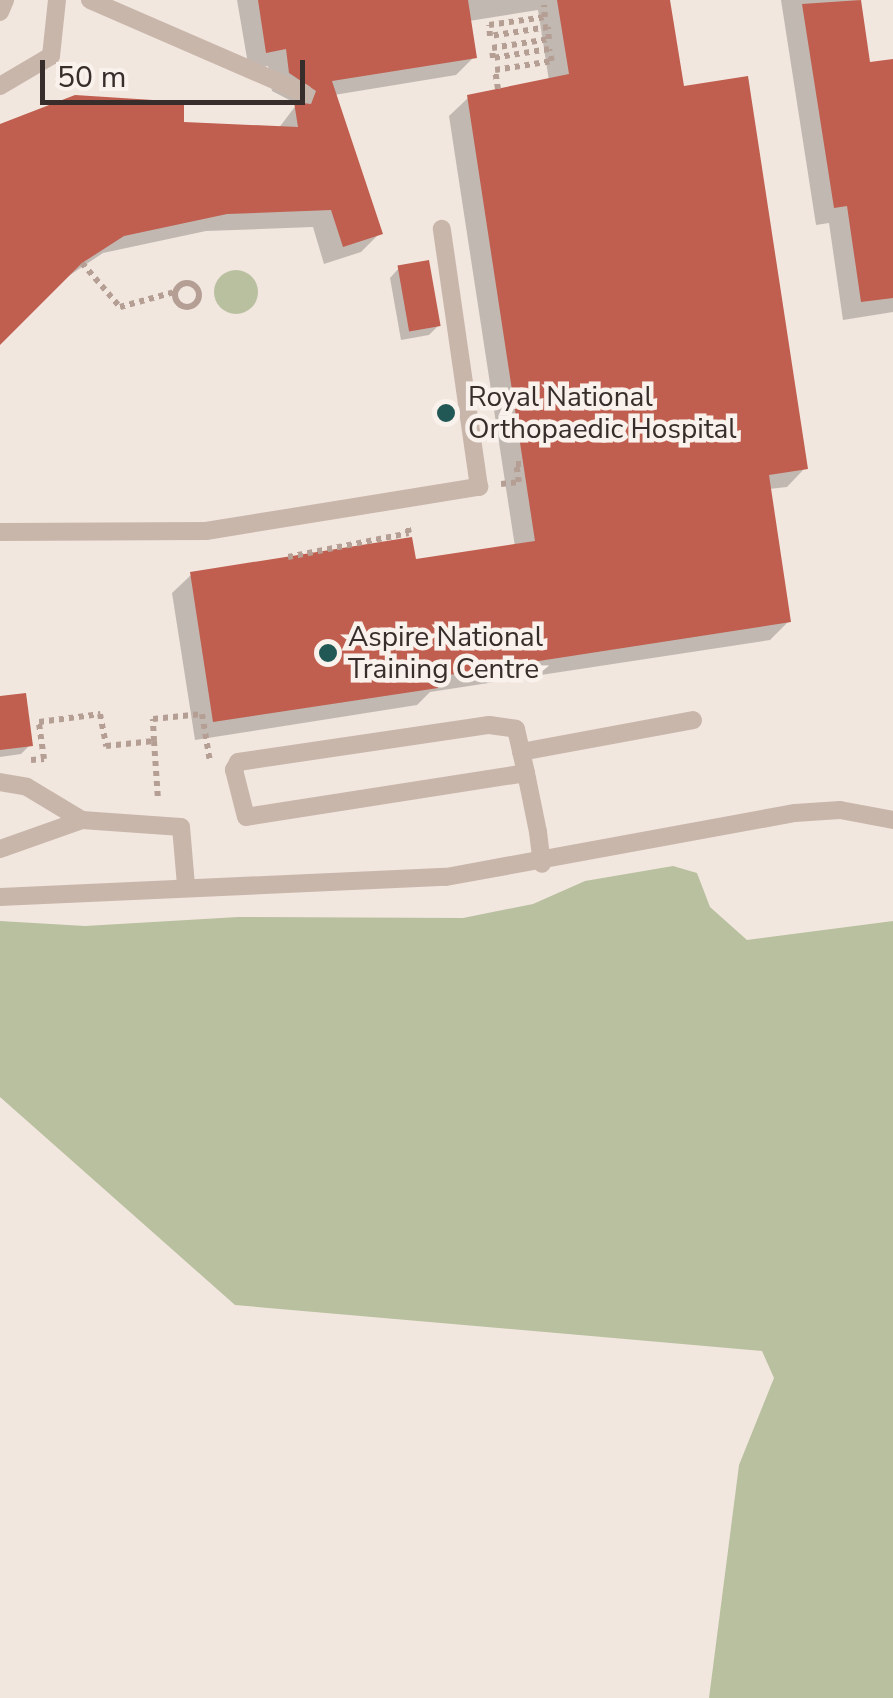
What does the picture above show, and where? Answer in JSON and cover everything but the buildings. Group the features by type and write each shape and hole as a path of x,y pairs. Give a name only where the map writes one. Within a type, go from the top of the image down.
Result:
{"lane":[{"path":"0,12 5,0"},
{"path":"0,86 51,56 57,0"},
{"path":"90,0 304,92"},
{"path":"0,532 206,531 479,487 442,230"},
{"path":"521,752 693,720"},
{"path":"526,773 257,816 246,817 238,805 238,762 490,725 516,729 526,773 542,864"},
{"path":"0,782 27,787 82,820"},
{"path":"0,897 186,885 380,882 542,864 795,813 840,810 893,820"},
{"path":"0,849 82,820 181,827 186,885"}],"path":[{"path":"498,89 495,70 552,61 550,49 494,58 492,48 549,39 548,27 490,36 489,25 545,17 544,5"},
{"path":"82,263 120,307 148,294 174,292"},
{"path":"288,557 409,533 405,518"},
{"path":"15,761 44,759 39,722 100,714 106,746 154,741"},
{"path":"159,815 153,719 202,714 212,771"}],"green space":[{"path":"236,270 252,276 258,292 252,308 236,314 220,308 214,292 220,276"},
{"path":"673,866 697,873 710,907 747,940 893,921 893,1698 709,1698 739,1465 774,1378 762,1351 235,1305 0,1097 0,921 85,926 238,917 463,918 533,904 585,881"}],"place":[{"name":"Royal National Orthopaedic Hospital","path":"446,413"},
{"name":"Aspire National Training Centre","path":"328,653"}]}
